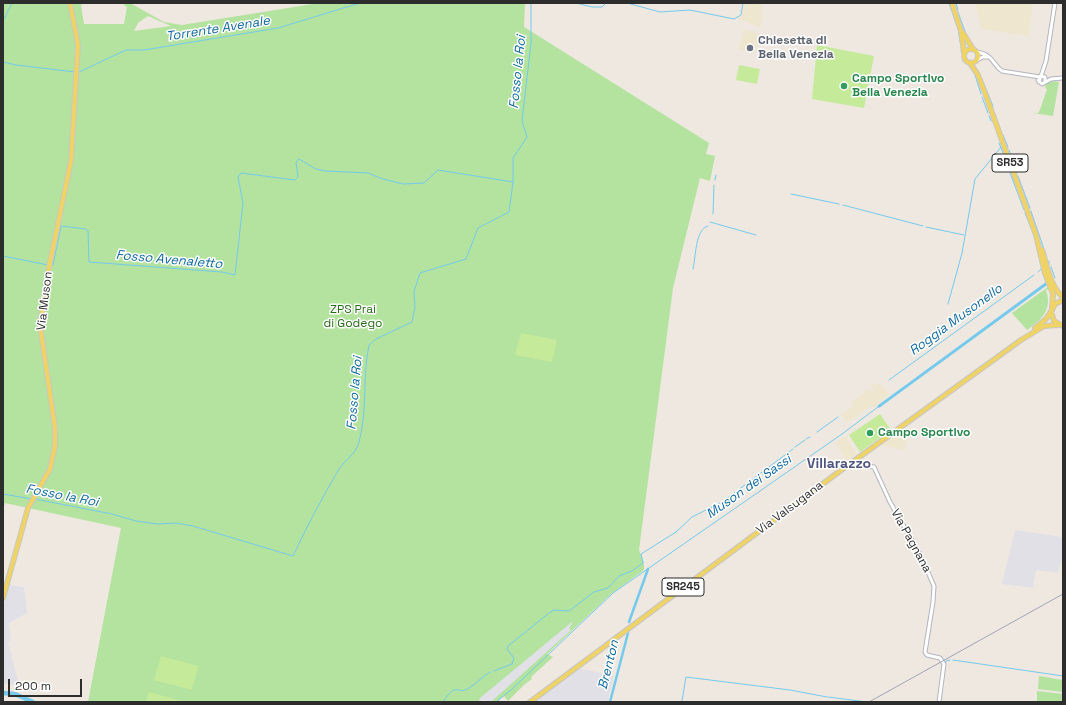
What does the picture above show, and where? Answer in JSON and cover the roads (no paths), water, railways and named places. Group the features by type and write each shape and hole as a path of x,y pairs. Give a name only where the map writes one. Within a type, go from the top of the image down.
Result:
{"main road":[{"name":"Via Muson","path":"3,598 32,498 50,469 55,446 55,428 40,331 50,265 71,167 78,44 70,3"},
{"name":"SR53","path":"952,3 961,31 965,60 970,63 978,75"},
{"name":"SR53","path":"961,31 973,49 977,52 976,61 978,75 1036,235 1049,278 1052,285 1063,297"},
{"path":"964,53 968,49 973,49"},
{"path":"970,63 976,61"},
{"name":"SR53","path":"1052,285 1053,319 1062,326"},
{"name":"Via Valsugana","path":"530,702 852,462 1021,340 1044,321 1057,302 1063,300"},
{"name":"Via Valsugana","path":"1021,340 1044,326 1062,326"}],"street":[{"path":"1045,82 1044,71 1056,3"},
{"path":"977,52 989,57 1002,71 1051,79"},
{"path":"976,61 983,57 989,57"},
{"path":"1039,82 1044,71"},
{"path":"1033,76 1042,84 1051,79 1063,78"},
{"name":"Via Pagnana","path":"852,462 874,467 883,489 920,554 932,579 934,594 925,652 927,655 940,658 944,664 939,702"}],"water":[{"path":"1046,282 1047,285 879,408 877,406"}],"waterway":[{"path":"3,21 12,3"},
{"name":"Torrente Avenale","path":"79,72 126,50 144,50 278,28 360,3"},
{"name":"Fosso la Roi","path":"35,499 112,514 136,521 157,524 176,523 193,526 293,556 339,469 358,446 362,429 369,345 376,339 412,322 415,307 414,291 420,273 466,259 478,228 509,212 513,182 513,158 527,137 522,121 531,43 531,3"},
{"name":"Torrente Avenale","path":"576,3 592,7 602,7 606,3"},
{"name":"Torrente Avenale","path":"627,3 660,12 690,10 734,19 741,15 743,3"},
{"path":"949,3 957,26"},
{"path":"956,3 958,10"},
{"path":"958,12 966,34"},
{"path":"958,28 960,41"},
{"path":"3,62 75,72"},
{"path":"975,75 981,94"},
{"path":"984,84 993,106"},
{"path":"982,97 988,113"},
{"path":"989,116 991,121"},
{"path":"1003,135 1008,147"},
{"path":"999,143 1003,153"},
{"path":"948,304 962,253 975,179 1001,147"},
{"path":"1009,150 1017,172"},
{"path":"1004,157 1024,210"},
{"name":"Fosso Avenaletto","path":"51,265 53,265 61,226 86,229 88,231 89,262 222,272 235,275 243,203 238,177 241,173 295,180 298,177 296,162 299,159 316,169 325,171 368,173 383,179 403,184 424,183 438,170 513,182"},
{"path":"715,180 716,175"},
{"path":"1018,176 1030,208"},
{"path":"713,214 714,185"},
{"path":"791,194 839,204"},
{"path":"843,205 923,226"},
{"path":"1031,211 1047,258"},
{"path":"1025,213 1031,228"},
{"path":"710,222 756,235"},
{"path":"693,269 698,238 704,228 708,226"},
{"path":"926,227 964,235"},
{"name":"Torrente Avenale","path":"3,256 48,265"},
{"path":"1051,267 1055,278"},
{"name":"Roggia Musonello","path":"1038,272 1041,269"},
{"name":"Roggia Musonello","path":"889,380 1034,275"},
{"name":"Muson dei Sassi","path":"496,702 511,690 613,593 842,434 878,407"},
{"name":"Roggia Musonello","path":"817,432 838,417"},
{"name":"Roggia Musonello","path":"806,439 810,437"},
{"path":"795,447 805,440"},
{"name":"Roggia Musonello","path":"494,671 512,664 514,658 507,649 508,646 549,613 554,610 569,611 594,592 608,588 619,576 632,571 643,563 641,554 676,532 692,517 722,502 793,449"},
{"name":"Fosso la Roi","path":"3,494 32,499"},
{"name":"Brenton","path":"629,622 648,569"},
{"name":"Brenton","path":"610,702 628,633"},
{"path":"945,665 946,661 950,660"},
{"path":"953,660 1063,676"},
{"name":"Roggia Musonello","path":"443,702 454,690 465,690 490,672"},
{"path":"682,701 686,677 790,690 827,697"},
{"path":"3,693 15,694 33,702"},
{"path":"828,697 867,702"}],"railway":[{"path":"869,702 1063,594"}],"place":[{"name":"Chiesetta di Bella Venezia","path":"750,48"},
{"name":"Campo Sportivo Bella Venezia","path":"844,86"},
{"name":"Campo Sportivo","path":"870,433"}],"district":[{"name":"Villarazzo","path":"839,464"}],"park label":[{"name":"ZPS Prai di Godego","path":"353,317"}]}
